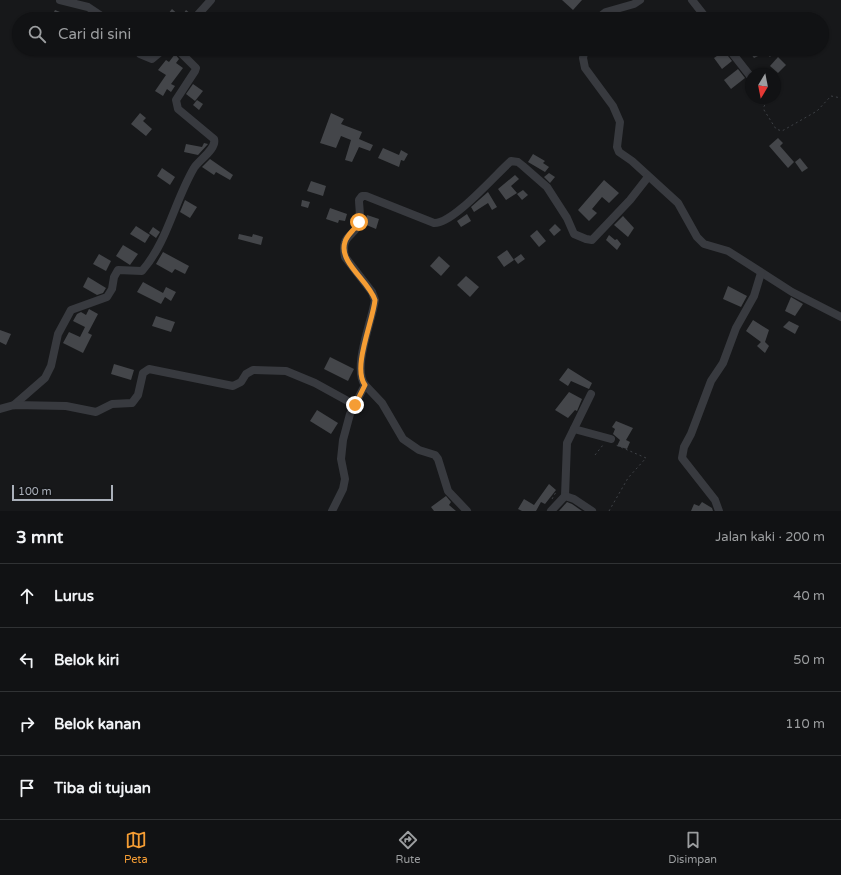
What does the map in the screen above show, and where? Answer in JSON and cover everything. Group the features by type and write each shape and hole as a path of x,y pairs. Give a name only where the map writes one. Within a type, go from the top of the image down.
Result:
{"street":[{"path":"60,0 88,7 96,12"},
{"path":"200,12 211,0"},
{"path":"606,12 634,4 640,0"},
{"path":"692,0 701,12"},
{"path":"143,56 152,59 156,56"},
{"path":"14,405 45,378 52,366 58,334 71,310 107,297 112,289 114,277 118,270 142,271 149,263 166,233 194,168 214,145 214,139 178,109 176,100 196,68 184,56"},
{"path":"583,56 585,68 613,106 620,122 617,147 619,152 632,160 648,177 678,203 697,237 704,244 728,251 792,292 841,317"},
{"path":"734,56 745,69"},
{"path":"467,511 448,491 438,459 435,455 419,450 403,439 382,403 365,385 361,377 362,358 375,300 372,292 344,257 343,251 345,242 359,222 359,200 362,196 366,196 434,223 440,223 455,214 511,161 514,161 523,166 547,187 562,210 574,234 586,240 592,240 630,200 648,177"},
{"path":"719,511 715,500 682,458 682,453 712,380 723,363 736,328 754,296 761,273"},
{"path":"0,409 14,405 66,406 96,412 112,404 132,403 138,395 143,373 149,369 233,386 241,382 246,374 253,370 286,371 315,383 355,405"},
{"path":"332,511 343,489 345,479 341,459 343,440 350,414 365,385"},
{"path":"551,511 565,496 566,448 591,394"},
{"path":"574,429 611,439"},
{"path":"565,496 574,499 592,511"}],"path":[{"path":"766,104 764,106 764,110 776,129 782,132 817,111 831,96 841,98"},
{"path":"595,455 602,446 611,439 613,444 646,458 628,478 609,511"}],"building":[{"path":"562,0 582,0 573,10"},
{"path":"174,56 177,56 179,59 176,63 183,68 171,84 175,86 171,92 167,89 163,96 155,91 166,75 158,70 166,60 169,62"},
{"path":"717,56 728,56 732,61 722,69 714,58"},
{"path":"778,57 786,65 781,70 781,68 772,68 770,66"},
{"path":"738,69 745,78 731,89 724,80"},
{"path":"193,84 203,91 195,101 186,94"},
{"path":"197,100 203,104 199,110 193,105"},
{"path":"140,113 146,118 143,121 152,129 146,136 131,124"},
{"path":"331,113 344,119 341,124 362,132 359,139 373,145 370,151 359,147 352,162 345,160 351,140 341,136 336,148 320,143"},
{"path":"778,138 783,143 780,146 794,162 788,168 769,146"},
{"path":"204,143 208,144 198,155 184,152 186,144 202,147"},
{"path":"383,148 399,155 401,150 408,154 404,161 401,160 399,167 378,158"},
{"path":"533,154 545,161 543,163 549,167 545,172 528,162"},
{"path":"800,158 808,168 802,172 795,162"},
{"path":"210,159 233,175 230,180 216,172 214,175 202,167"},
{"path":"162,168 175,177 170,185 157,176"},
{"path":"549,173 555,177 550,183 544,177"},
{"path":"515,175 519,179 511,186 517,193 506,200 498,189"},
{"path":"604,180 619,193 609,203 602,197 592,209 597,213 589,221 578,210"},
{"path":"311,181 326,186 323,196 307,191"},
{"path":"523,190 528,195 522,200 517,194"},
{"path":"488,192 497,207 492,210 488,203 474,212 471,207"},
{"path":"185,200 197,207 190,218 180,212"},
{"path":"302,200 310,202 308,208 301,206"},
{"path":"330,208 347,214 345,221 339,220 338,223 326,219"},
{"path":"467,214 471,221 461,227 457,221"},
{"path":"367,215 379,219 376,229 364,224"},
{"path":"623,216 634,228 628,237 614,225"},
{"path":"555,224 561,230 554,236 549,230"},
{"path":"136,226 150,235 145,243 130,234"},
{"path":"153,227 160,232 156,238 149,233"},
{"path":"537,230 546,241 539,247 530,236"},
{"path":"239,234 252,237 253,234 263,237 261,245 238,239"},
{"path":"609,235 615,240 617,239 621,244 617,250 606,240"},
{"path":"123,245 138,254 130,265 116,256"},
{"path":"507,250 514,260 504,267 497,257"},
{"path":"163,252 189,266 185,274 175,269 172,273 156,264"},
{"path":"99,254 111,261 106,271 93,264"},
{"path":"521,254 525,259 518,264 514,259"},
{"path":"439,256 450,266 441,276 430,266"},
{"path":"466,276 479,287 470,297 457,285"},
{"path":"88,277 106,288 103,293 97,295 83,287"},
{"path":"143,282 163,293 166,287 176,292 171,301 165,297 161,304 137,292"},
{"path":"728,286 747,296 741,307 723,299"},
{"path":"791,297 803,304 795,316 785,311"},
{"path":"89,309 98,314 88,333 92,335 83,353 63,343 69,332 80,337 85,327 73,321 77,314 81,312 86,315"},
{"path":"156,316 175,322 171,332 152,326"},
{"path":"753,320 769,330 765,342 769,346 765,353 757,346 761,342 746,331"},
{"path":"789,321 799,326 795,334 783,327"},
{"path":"0,330 11,334 6,345 0,342"},
{"path":"330,357 354,369 348,381 324,369"},
{"path":"114,364 134,370 131,380 111,374"},
{"path":"568,368 592,383 589,389 571,381 568,386 559,380"},
{"path":"569,392 582,399 577,411 575,410 568,418 555,410"},
{"path":"317,410 338,423 331,434 310,421"},
{"path":"616,421 633,428 626,440 630,442 627,449 617,446 620,440 613,434 615,429 612,427"},
{"path":"549,484 556,490 545,504 541,502 536,511 522,511 518,509 524,499 534,505"},
{"path":"446,496 451,502 449,505 456,511 434,511 431,507"},
{"path":"567,502 572,504 582,511 559,511"},
{"path":"702,502 712,508 713,511 691,511 694,504 699,506"}],"route":[{"path":"355,405 365,385 362,382 361,377 362,358 374,310 375,300 372,292 344,257 343,251 345,242 350,234 356,230 359,222"}]}
